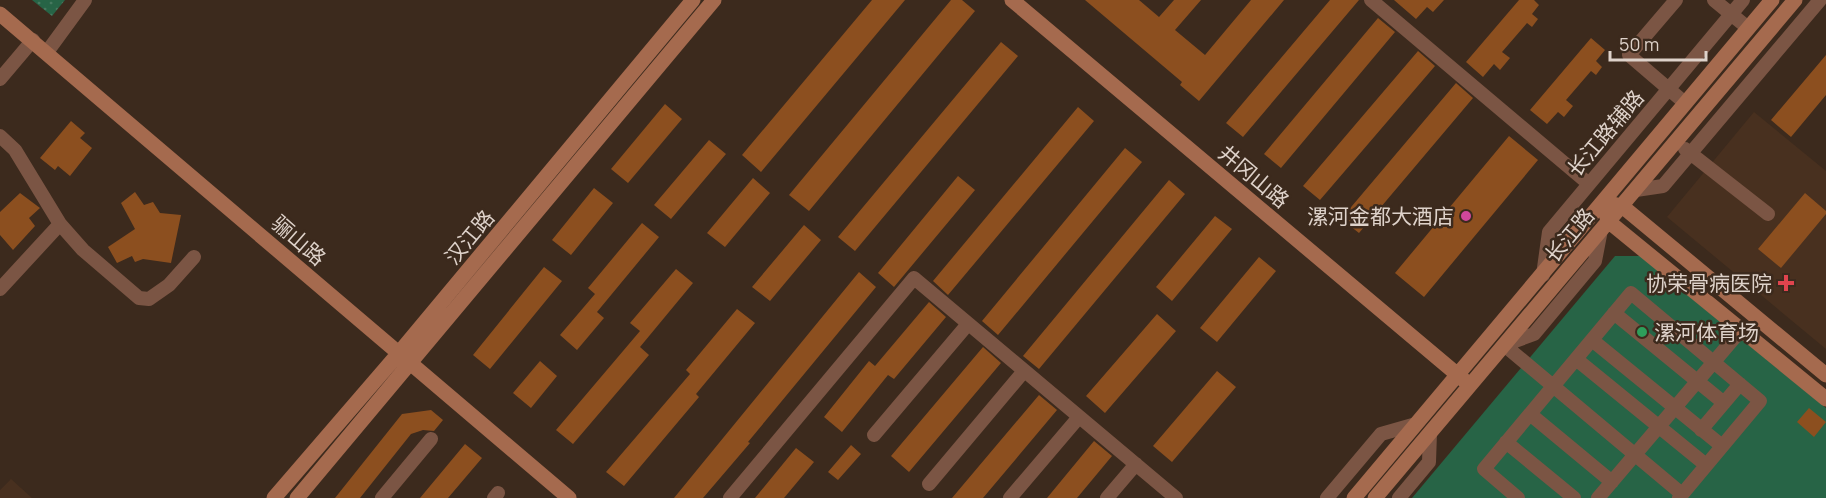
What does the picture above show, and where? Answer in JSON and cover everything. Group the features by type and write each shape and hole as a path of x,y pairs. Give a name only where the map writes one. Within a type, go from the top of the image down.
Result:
{"street":[{"path":"47,52 85,0"},
{"name":"汉江路","path":"274,498 399,353 693,0"},
{"name":"汉江路","path":"297,498 714,0"},
{"name":"井冈山路","path":"1012,0 1464,380"},
{"path":"1371,0 1589,184"},
{"path":"1676,0 1629,55 1685,103"},
{"path":"1714,0 1748,28"},
{"name":"长江路辅路","path":"1543,275 1549,232 1742,0"},
{"name":"长江路","path":"1375,498 1430,433 1464,380 1543,275 1772,0"},
{"name":"长江路","path":"1354,498 1416,424 1503,345 1795,0"},
{"path":"1636,190 1663,186 1820,0"},
{"name":"骊山路","path":"0,14 569,498"},
{"path":"0,79 33,40"},
{"path":"0,136 15,150 60,224 83,250 139,298 148,299 169,285 194,257"},
{"path":"1676,142 1768,214"},
{"path":"1826,375 1622,206 1604,202 1605,226 1741,330 1826,399"},
{"path":"0,289 60,224"},
{"path":"730,498 914,278 1176,498"},
{"path":"1503,345 1553,386 1635,455 1680,496 1760,401 1631,293 1553,386 1530,414 1506,442 1484,469 1518,498"},
{"path":"1614,313 1724,403"},
{"path":"874,435 968,324"},
{"path":"1599,498 1741,330"},
{"path":"1592,340 1722,446"},
{"path":"1576,359 1706,465"},
{"path":"929,484 1024,371"},
{"path":"1701,430 1740,384"},
{"path":"1530,414 1612,482"},
{"path":"1010,498 1079,417"},
{"path":"1327,498 1381,434 1416,424"},
{"path":"1399,498 1429,462 1430,433"},
{"path":"382,498 431,439"},
{"path":"1506,442 1574,498"},
{"path":"1107,498 1136,464"}],"shaded area":[{"name":"协荣骨病医院","path":"1754,112 1826,171 1826,349 1667,217"},
{"path":"11,479 32,498 0,498 0,490"}],"green space":[{"path":"32,0 65,0 52,16"},
{"name":"漯河体育场","path":"1615,256 1640,256 1826,408 1826,498 1412,498"}],"building":[{"path":"872,0 905,0 761,172 742,155"},
{"path":"951,0 962,0 975,11 809,211 789,195"},
{"path":"1085,0 1139,0 1159,17 1174,0 1201,0 1175,30 1205,55 1251,0 1284,0 1199,101 1180,85 1182,82"},
{"path":"1330,0 1359,0 1243,137 1226,123"},
{"path":"1394,0 1444,0 1433,12 1427,7 1416,19"},
{"path":"1519,0 1534,0 1539,5 1532,14 1538,19 1532,27 1527,23 1502,52 1510,58 1500,70 1494,64 1483,77 1466,62"},
{"path":"1378,18 1395,32 1281,168 1264,154"},
{"path":"1591,38 1605,50 1596,61 1602,67 1596,75 1591,71 1566,100 1573,106 1564,117 1558,112 1547,124 1530,110"},
{"path":"1001,42 1018,56 855,251 838,237"},
{"path":"1418,51 1435,66 1320,200 1303,186"},
{"path":"1826,55 1826,95 1791,137 1771,120"},
{"path":"1456,83 1473,98 1359,233 1341,219"},
{"path":"665,104 682,119 628,183 611,169"},
{"path":"1078,107 1094,121 948,295 933,281"},
{"path":"71,121 85,133 80,138 92,148 70,176 58,166 55,170 40,158"},
{"name":"漯河金都大酒店","path":"1509,136 1538,160 1424,297 1395,273"},
{"path":"709,140 726,154 671,219 654,205"},
{"path":"1125,148 1142,162 998,335 982,321"},
{"path":"958,176 975,190 894,287 878,273"},
{"path":"753,178 770,193 725,247 707,233"},
{"path":"1169,180 1185,194 1039,369 1023,356"},
{"path":"594,188 613,203 571,255 552,240"},
{"path":"135,192 144,205 153,202 160,213 181,215 171,263 143,259 135,262 132,256 117,263 108,247 135,229 121,203"},
{"path":"20,193 40,208 29,218 35,226 13,250 0,235 0,212"},
{"path":"1805,193 1826,211 1826,214 1781,268 1758,249"},
{"path":"1215,216 1232,229 1172,301 1156,287"},
{"path":"642,223 659,237 597,312 604,318 577,350 560,335 595,294 588,288"},
{"path":"804,225 821,240 770,301 752,287"},
{"path":"1259,257 1276,271 1217,342 1200,328"},
{"path":"544,267 562,281 490,369 473,355"},
{"path":"676,269 693,283 640,347 649,355 573,444 556,430 640,331 630,323"},
{"path":"859,272 876,287 748,442 750,443 703,498 674,498"},
{"path":"929,302 946,317 894,379 888,375 842,432 824,417 869,361 875,366"},
{"path":"737,309 755,323 696,394 699,397 624,486 606,472 690,374 686,370"},
{"path":"1157,314 1176,331 1105,413 1086,396"},
{"path":"983,347 1001,363 909,472 891,456"},
{"path":"540,361 557,376 531,408 513,393"},
{"path":"1217,371 1236,387 1172,462 1153,446"},
{"path":"1039,395 1057,410 983,498 952,498"},
{"path":"1809,408 1826,422 1814,437 1797,422"},
{"path":"431,410 443,420 434,431 423,430 411,434 360,498 335,498 402,414"},
{"path":"1094,441 1112,456 1077,498 1047,498"},
{"path":"465,444 482,458 448,498 420,498"},
{"path":"851,445 861,454 838,480 828,472"},
{"path":"796,448 814,462 784,498 755,498"}],"place":[{"name":"漯河金都大酒店","path":"1466,216"},
{"name":"协荣骨病医院","path":"1786,283"},
{"name":"漯河体育场","path":"1642,332"}]}
